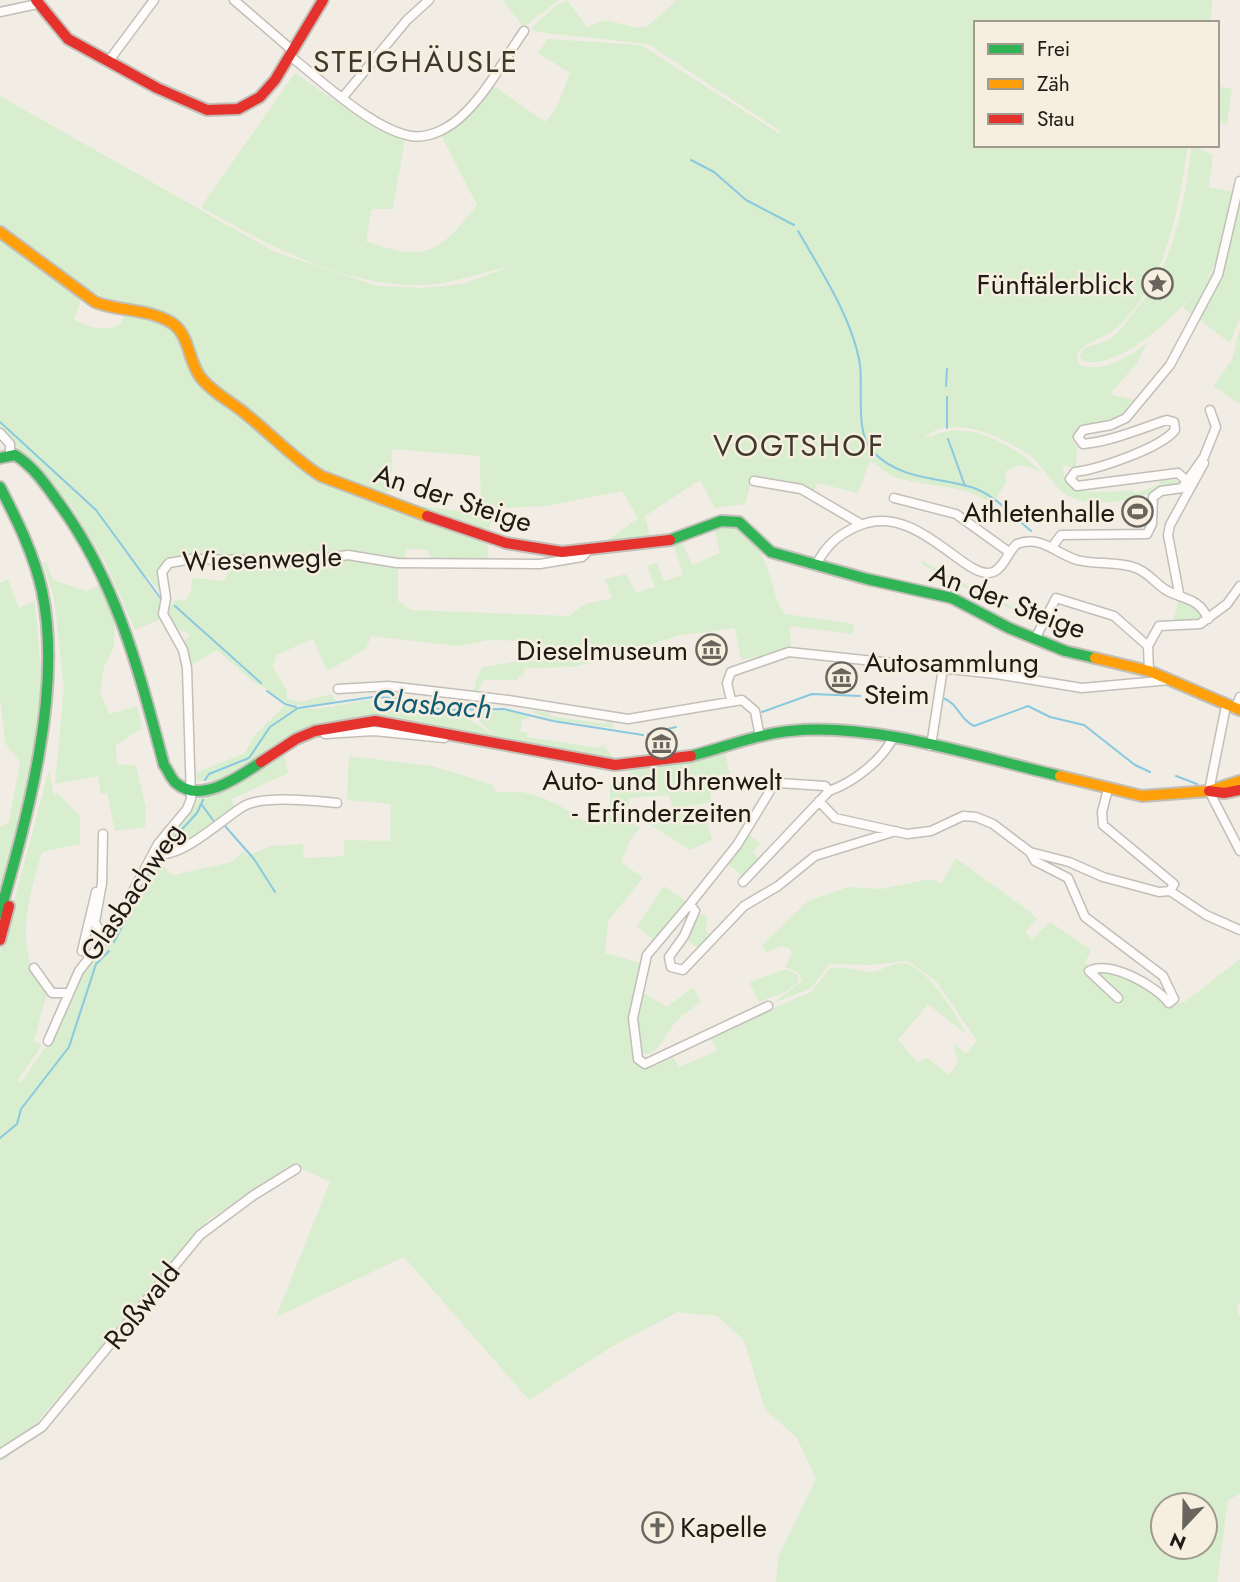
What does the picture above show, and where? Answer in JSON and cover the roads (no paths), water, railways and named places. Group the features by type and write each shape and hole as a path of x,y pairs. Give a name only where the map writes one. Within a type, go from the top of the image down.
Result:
{"main road":[{"path":"37,2 68,39 108,62 207,110 237,109 260,97 291,54 323,0"},
{"name":"An der Steige","path":"0,232 87,298 116,309 148,312 172,323 181,331 199,376 212,390 245,413 305,466 383,501 506,543 538,550 587,552 663,542 712,523 730,521 747,528 765,549 816,565 952,597 1035,639 1065,651 1149,671 1234,708"},
{"path":"5,456 24,461 47,488 98,562 134,646 164,765 176,783 192,790 222,786 282,746 308,734 353,722 375,721 567,758 626,766 674,760 760,737 832,729 931,746 1108,789 1149,796 1240,790"},
{"path":"0,487 23,531 40,580 53,662 50,744 0,940"},
{"path":"0,914 40,759 46,689 46,621"},
{"path":"1209,791 1240,781"}],"street":[{"path":"108,62 154,0"},
{"path":"234,0 291,54 343,97 374,119 410,135 422,136 443,130 458,120 475,101 524,31"},
{"path":"343,97 407,20 429,0"},
{"path":"0,12 37,2"},
{"path":"1187,481 1178,473 1077,486 1070,479 1075,472 1112,465 1172,434 1176,426 1167,420 1097,443 1083,444 1078,437 1083,430 1119,422 1170,365 1218,275 1240,181"},
{"path":"1179,593 1168,535 1170,525 1198,479 1216,427 1210,410"},
{"path":"0,433 10,444 5,456"},
{"path":"1052,547 1061,535 1147,534 1152,524 1153,497 1161,491 1182,488 1204,457"},
{"path":"754,481 801,489 861,524"},
{"path":"894,498 956,514 1009,552"},
{"path":"816,565 831,541 861,524 878,519 900,522 983,573 992,573 999,569 1009,552 1023,542 1032,541 1081,561 1135,567 1154,577 1166,590 1179,593 1204,608 1208,619"},
{"name":"Wiesenwegle","path":"192,790 187,668 183,650 163,614 166,598 162,572 169,564 180,559 304,561 348,555 397,563 540,564 582,557 587,552"},
{"path":"1149,671 1148,646 1159,626 1200,624 1227,604 1240,586"},
{"path":"1035,639 1056,598 1115,617 1148,646"},
{"path":"731,700 727,683 731,672 761,664 782,653 943,668 1082,688 1170,680"},
{"path":"931,746 943,668"},
{"path":"338,689 388,686 508,700 628,719 742,700 752,706 760,737"},
{"path":"1240,697 1234,708 1209,791 1240,851"},
{"path":"743,882 829,791 841,787 881,757 893,738"},
{"path":"768,1006 677,1048 652,1063 645,1064 638,1059 633,1018 647,955 737,845 773,786 779,783 821,785 829,791"},
{"path":"1108,789 1102,812 1103,825 1206,915 1240,930"},
{"name":"Glasbachweg","path":"48,1041 79,971 104,940 164,835 187,809 192,790"},
{"path":"819,801 835,818 919,834 963,816 976,817 993,824 1030,852 1158,892 1172,888"},
{"path":"154,853 165,855 212,832 241,808 254,803 337,803"},
{"path":"690,904 695,911 691,922 668,960 671,967 679,971 711,942 744,906 778,886 815,856 896,831"},
{"path":"103,834 100,891 95,922 104,940"},
{"path":"1030,852 1035,861 1068,878 1085,917 1163,976 1174,999 1168,1003 1150,984 1133,977 1103,970 1089,971 1118,998"},
{"path":"82,951 89,912 96,892 100,891"},
{"name":"Glasbachweg","path":"34,968 52,993 68,993"},
{"name":"Roßwald","path":"0,1454 42,1427 200,1235 243,1202 296,1169"}],"waterway":[{"path":"691,160 714,172 746,200 794,225"},
{"path":"798,231 835,296 851,331 860,365 862,423 867,444 873,452 907,473 979,490 1031,531"},
{"path":"946,386 947,369"},
{"path":"947,397 947,428"},
{"path":"0,422 96,510 161,599"},
{"path":"948,439 965,486"},
{"path":"175,606 261,683"},
{"path":"267,691 285,704 296,707"},
{"name":"Glasbach","path":"762,712 812,694 860,696"},
{"name":"Glasbach","path":"205,780 209,774 249,758 270,727 298,708 373,697 397,698 443,710 504,709 553,721 643,735"},
{"name":"Glasbach","path":"943,698 974,726 1028,706 1050,717 1084,725 1135,765 1150,772"},
{"name":"Glasbach","path":"648,734 676,727"},
{"name":"Glasbach","path":"1176,776 1197,784"},
{"name":"Glasbach","path":"162,851 197,813 203,800"},
{"path":"202,805 215,823"},
{"path":"225,826 254,859 275,892"},
{"name":"Glasbach","path":"114,942 157,859"},
{"name":"Glasbach","path":"0,1138 17,1124 21,1109 69,1047 96,964 109,951"}],"place":[{"name":"Fünftälerblick","path":"1157,284"},
{"name":"Athletenhalle","path":"1138,512"},
{"name":"Dieselmuseum","path":"711,650"},
{"name":"Autosammlung Steim","path":"841,678"},
{"name":"Auto- und Uhrenwelt - Erfinderzeiten","path":"662,743"},
{"name":"Kapelle","path":"657,1527"}],"district":[{"name":"STEIGHÄUSLE","path":"416,61"},
{"name":"VOGTSHOF","path":"799,445"}]}
